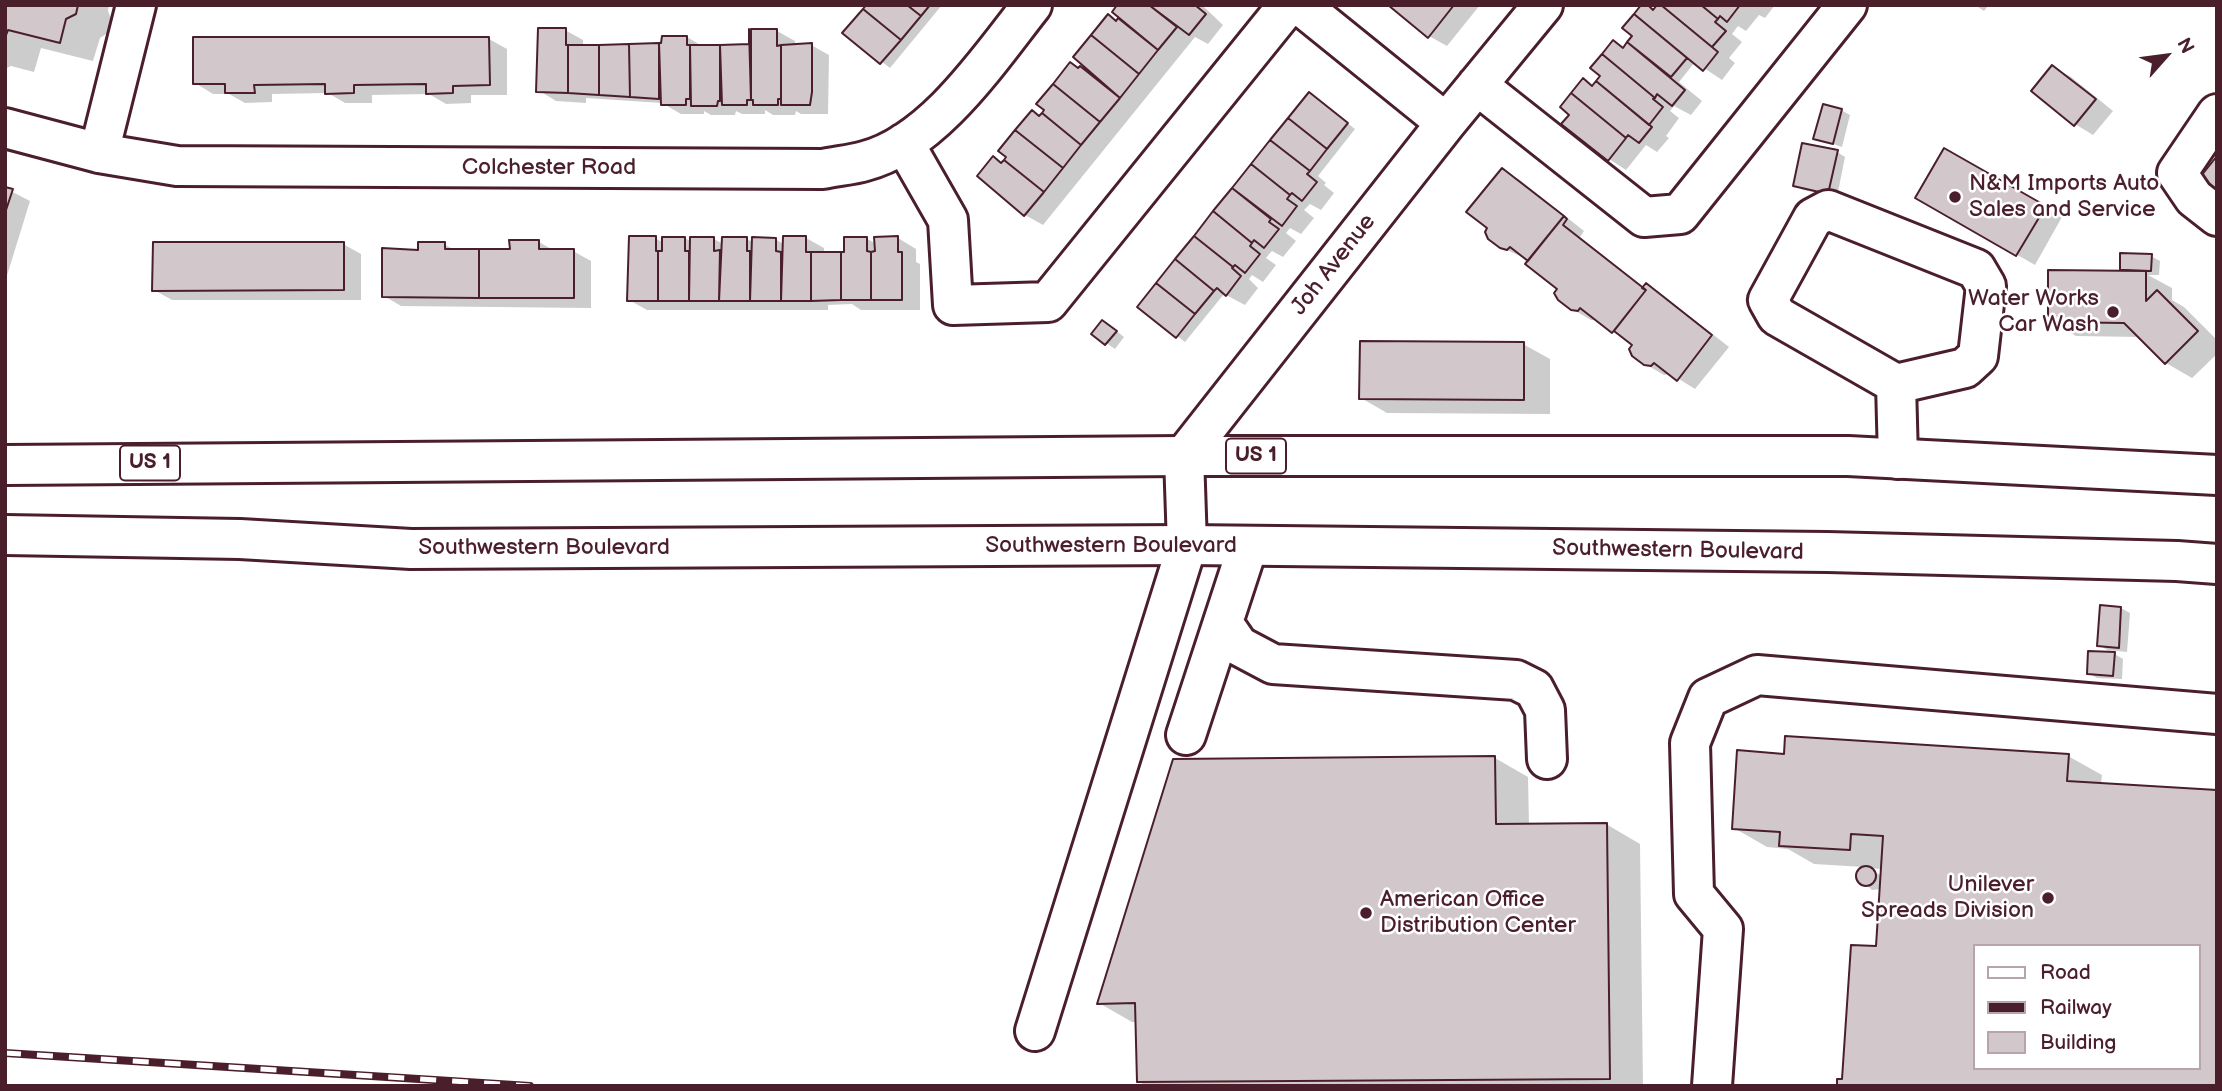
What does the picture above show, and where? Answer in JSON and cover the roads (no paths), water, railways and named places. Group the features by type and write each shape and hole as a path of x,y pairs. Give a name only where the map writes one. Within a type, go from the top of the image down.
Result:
{"main road":[{"path":"99,153 136,5"},
{"name":"Colchester Road","path":"5,128 99,153 177,166 823,169 867,161 904,143 930,124 957,99 1032,5"},
{"path":"904,143 948,220 953,305 1048,302 1288,5"},
{"path":"1300,5 1446,123"},
{"name":"Joh Avenue","path":"1184,456 1446,123 1543,5"},
{"path":"1477,85 1644,217 1680,214 1847,5"},
{"path":"2217,114 2177,173 2193,198 2217,216"},
{"path":"1828,210 1976,269 1986,286 1978,356 1965,368 1896,384 1777,316 1768,300 1813,218 1828,210"},
{"path":"1896,384 1898,459"},
{"path":"1035,1031 1187,545 1184,456"},
{"name":"US 1","path":"5,465 1184,456 1848,456 2216,474"},
{"name":"Southwestern Boulevard","path":"5,535 240,539 411,549 1187,545 1827,552 2217,564"},
{"path":"1186,735 1248,546"},
{"path":"1223,623 1239,646 1273,664 1517,680 1534,689 1545,710 1547,759"},
{"path":"1712,1086 1723,929 1695,894 1690,743 1708,698 1757,675 2217,714"}],"railway":[{"path":"5,1053 530,1086"}],"place":[{"name":"N&M Imports Auto Sales and Service","path":"1955,197"},
{"name":"Water Works Car Wash","path":"2113,312"},
{"name":"Unilever Spreads Division","path":"2048,898"},
{"name":"American Office Distribution Center","path":"1366,913"}]}
